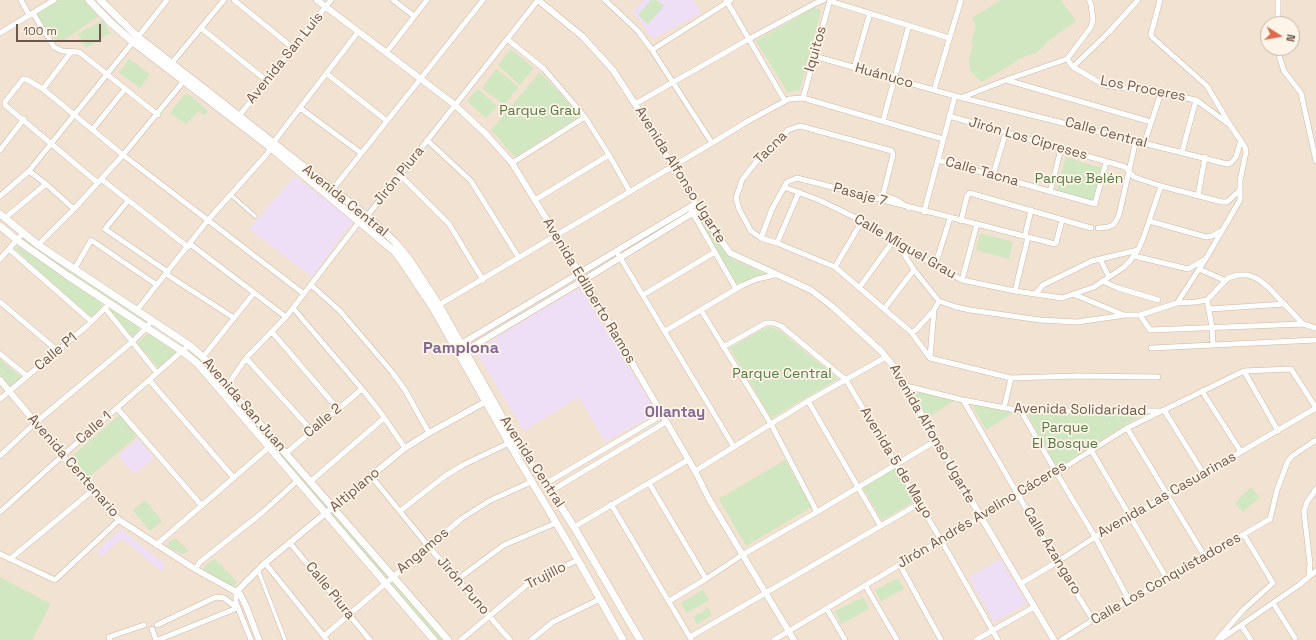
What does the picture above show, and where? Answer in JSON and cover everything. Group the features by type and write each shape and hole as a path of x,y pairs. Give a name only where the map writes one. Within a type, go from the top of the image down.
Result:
{"main road":[{"name":"Avenida Central","path":"89,0 111,23 171,64 238,116 394,252 401,260 436,306 461,344 531,482 578,560 623,640"},
{"name":"Avenida Central","path":"100,0 136,40 183,82 367,216 395,242 410,259 485,402 512,442 551,491 574,527 640,640"},
{"name":"Avenida San Juan","path":"2,216 38,245 189,345 203,357 285,454 448,640"},
{"name":"Avenida San Juan","path":"0,226 107,306 146,328 182,351 197,363 434,640"}],"street":[{"path":"21,0 54,47 62,51 79,52 158,115"},
{"path":"0,33 54,0"},
{"path":"0,196 29,171 167,0"},
{"path":"171,64 224,0"},
{"path":"234,0 293,48"},
{"name":"Avenida Edilberto Ramos","path":"317,0 455,105 486,134 512,163 584,280 695,471 709,499 794,640"},
{"name":"Avenida San Luis","path":"238,116 331,0"},
{"path":"393,0 414,16"},
{"path":"386,53 427,0"},
{"path":"332,190 483,0"},
{"name":"Jirón Piura","path":"227,386 246,358 286,317 359,222 367,216 538,0"},
{"name":"Avenida Alfonso Ugarte","path":"538,0 582,36 612,70 635,104 697,207 730,253 775,275 811,290 833,307 886,357 906,386 1054,640"},
{"path":"605,0 638,31 652,50 712,143"},
{"path":"635,104 815,1 828,0 949,38"},
{"name":"Iquitos","path":"802,98 828,0"},
{"path":"934,90 961,0"},
{"path":"963,97 1006,80 1067,59 1090,27 1093,20 1089,0"},
{"path":"1073,67 1108,33 1138,0"},
{"path":"1160,0 1151,34 1152,37 1207,86 1230,125"},
{"path":"1278,0 1278,16"},
{"path":"652,50 728,1 785,101"},
{"path":"854,68 870,13"},
{"path":"883,121 909,25"},
{"path":"201,28 267,81"},
{"path":"137,310 208,220 272,146 358,32"},
{"path":"507,39 544,69 585,117 630,192"},
{"path":"43,89 71,52"},
{"name":"Huánuco","path":"814,56 955,96"},
{"path":"1280,56 1284,71 1301,93 1316,161"},
{"name":"Los Proceres","path":"1067,59 1073,67 1104,85 1162,93 1196,100 1230,125 1241,140 1246,152 1241,171 1240,200 1222,231"},
{"path":"327,74 387,121"},
{"path":"286,317 51,144 24,119 5,105 5,102 23,79 26,79 43,89 123,155 304,294"},
{"path":"1006,80 1151,122"},
{"path":"38,245 100,181 158,115 183,82"},
{"path":"92,130 125,89"},
{"path":"1144,144 1162,93"},
{"path":"924,212 955,96"},
{"name":"Calle Central","path":"955,96 1136,140 1144,144 1204,157 1227,164 1231,163 1236,157 1241,140"},
{"path":"436,306 483,280 748,121 785,101 802,98 943,139"},
{"path":"1182,152 1196,100"},
{"path":"300,108 361,153"},
{"name":"Jirón Los Cipreses","path":"949,116 1125,167 1134,177 1198,196 1227,202 1240,190"},
{"path":"512,163 585,117"},
{"path":"0,150 24,119"},
{"name":"Tacna","path":"761,238 751,231 739,209 736,198 742,180 756,162 788,130 800,126 892,150 893,152 884,194 909,208"},
{"path":"993,175 1006,132"},
{"path":"427,140 471,181 519,258"},
{"path":"1098,228 1108,227 1116,221 1119,215 1136,140"},
{"path":"1050,192 1062,149"},
{"path":"535,200 609,155"},
{"path":"1198,196 1204,157"},
{"name":"Calle Tacna","path":"938,160 1095,204 1106,162"},
{"path":"29,171 74,209"},
{"path":"400,175 449,224 483,280"},
{"name":"Pasaje 7","path":"784,186 790,180 797,178 924,212 1056,244 1062,220"},
{"path":"2,216 46,184"},
{"path":"784,186 772,209 761,238 835,267 911,332 930,358 1012,378 1077,376 1158,377"},
{"name":"Calle Miguel Grau","path":"784,186 819,200 862,221 899,245 962,280 1015,291 1062,298 1094,287 1124,267 1134,256 1138,250 1161,186"},
{"path":"777,243 799,192"},
{"path":"961,221 967,196 970,193 1091,228"},
{"path":"230,195 255,216"},
{"path":"128,201 106,229 167,273 234,318"},
{"path":"465,351 620,258 697,207"},
{"path":"1015,291 1031,210"},
{"path":"461,344 616,252 691,211"},
{"path":"691,211 736,289"},
{"path":"935,266 950,218"},
{"path":"835,267 862,221"},
{"path":"1149,221 1206,237 1222,231"},
{"path":"962,280 977,224"},
{"path":"1176,303 1205,260 1222,231"},
{"path":"0,259 23,233"},
{"path":"74,270 91,240 157,285"},
{"path":"860,288 893,241"},
{"path":"899,245 914,270 939,301 970,310 1040,320 1077,322 1126,315 1140,315 1176,303 1207,300 1224,280 1238,275 1253,277 1268,287 1304,324"},
{"path":"9,249 91,321"},
{"path":"1036,294 1043,285 1092,261 1138,250"},
{"path":"616,252 734,447"},
{"path":"643,295 715,252"},
{"path":"1134,256 1188,269 1205,260"},
{"path":"1100,259 1109,277"},
{"path":"1199,269 1224,280"},
{"path":"884,309 914,270"},
{"path":"665,332 736,289 757,279 775,275"},
{"path":"1102,281 1118,288 1158,300"},
{"path":"311,284 340,311 392,372 405,390 429,433"},
{"path":"203,357 254,293"},
{"path":"1073,294 1126,315"},
{"path":"1207,300 1212,327 1213,345"},
{"path":"911,332 916,330 934,310 939,301"},
{"path":"0,302 58,351"},
{"path":"1209,309 1285,304"},
{"path":"107,306 132,342 157,373"},
{"name":"Calle P1","path":"0,399 58,351 107,306"},
{"path":"525,306 528,313"},
{"path":"293,308 362,389 405,448"},
{"path":"701,310 771,424 817,512"},
{"path":"930,358 934,310"},
{"path":"1140,315 1150,330 1304,324 1316,328"},
{"path":"0,456 35,423 132,342 152,320"},
{"name":"Avenida 5 de Mayo","path":"724,347 766,323 773,323 780,326 846,380 920,502 998,640"},
{"path":"272,332 338,409"},
{"path":"1151,348 1316,340"},
{"name":"Calle 1","path":"0,512 189,345"},
{"path":"0,354 27,376"},
{"path":"695,471 808,401 886,357"},
{"path":"246,358 312,431"},
{"name":"Jirón Andrés Avelino Cáceres","path":"774,640 941,540 1019,496 1127,428 1244,371 1290,369 1316,408"},
{"path":"1244,371 1278,431"},
{"path":"1004,408 1012,378"},
{"name":"Avenida Centenario","path":"0,380 62,456 119,520 194,569 240,594 258,640"},
{"path":"149,380 234,478"},
{"name":"Avenida Solidaridad","path":"906,386 963,400 1021,411 1163,411"},
{"name":"Calle 2","path":"285,454 362,389"},
{"path":"1202,391 1241,452"},
{"name":"Calle Azangaro","path":"963,400 1093,620"},
{"path":"808,401 880,525"},
{"name":"Altiplano","path":"236,592 265,563 405,448 485,402"},
{"path":"117,408 202,506"},
{"name":"Avenida Las Casuarinas","path":"1020,584 1167,494 1316,408"},
{"path":"1021,411 1095,537 1129,600"},
{"path":"1163,411 1203,473"},
{"path":"545,484 662,415"},
{"path":"310,482 384,418"},
{"path":"551,491 666,422"},
{"path":"1127,428 1206,557"},
{"path":"669,602 742,555 937,440"},
{"name":"Calle Los Conquistadores","path":"1062,640 1093,620 1206,557 1270,518 1279,484 1288,461 1292,456 1316,440"},
{"path":"156,545 275,442"},
{"path":"400,511 445,476 464,465 512,442"},
{"path":"1091,450 1167,579"},
{"path":"574,527 688,460"},
{"name":"Jirón Puno","path":"371,476 429,547 490,615 510,640"},
{"path":"194,569 200,562 263,512 297,481"},
{"name":"Angamos","path":"326,638 348,614 429,547 461,518 489,501 531,482"},
{"path":"649,483 706,579"},
{"path":"1309,576 1310,564 1304,512 1307,502 1316,488"},
{"path":"10,559 92,491"},
{"path":"612,504 690,639 920,502"},
{"path":"0,554 55,580 119,520"},
{"path":"458,579 504,545 556,523"},
{"path":"1218,640 1244,609 1273,583 1244,535"},
{"name":"Calle Piura","path":"290,543 370,640"},
{"name":"Trujillo","path":"461,640 530,582 578,560"},
{"path":"265,563 326,638"},
{"path":"900,565 941,640"},
{"path":"258,569 286,640"},
{"path":"1218,640 1299,585 1316,571"},
{"path":"865,585 897,640"},
{"path":"236,592 236,603 250,640"},
{"path":"216,597 224,598 238,608 157,640 155,627 216,597"},
{"path":"531,640 554,622 600,599"},
{"path":"1273,603 1295,638"},
{"path":"976,640 1034,607"},
{"path":"827,609 845,640"},
{"path":"109,639 144,625"},
{"path":"1241,625 1251,640"}],"shaded area":[{"path":"0,0 1316,0 1316,640 0,640"},
{"path":"643,0 694,0 701,13 653,39 633,12"},
{"path":"295,176 353,221 312,277 249,229"},
{"path":"579,288 657,413 605,442 579,397 524,431 475,350"},
{"path":"138,439 154,458 134,474 118,455"},
{"path":"121,529 166,565 161,571 122,539 101,557 96,551"},
{"path":"1000,559 1027,603 994,622 969,577"}],"green space":[{"path":"59,0 85,0 99,16 61,42 50,36 36,14"},
{"path":"651,0 657,0 664,6 648,24 638,15"},
{"path":"1001,0 1061,0 1076,21 1047,42 1035,54 1027,55 982,82 971,72 969,60 973,44 971,43 976,26 972,18"},
{"path":"814,8 821,11 800,90 788,93 756,41"},
{"path":"103,20 110,33 86,48 78,34"},
{"path":"511,49 534,68 520,85 498,65"},
{"path":"129,59 150,74 140,88 119,73"},
{"path":"496,69 519,87 504,105 482,88"},
{"name":"Parque Grau","path":"540,72 580,116 515,157 491,130"},
{"path":"478,89 497,106 486,118 467,101"},
{"path":"185,94 190,95 208,111 204,115 198,111 186,124 170,113"},
{"name":"Parque Belén","path":"1066,157 1102,168 1093,202 1056,192"},
{"path":"700,215 732,259 765,274 740,283 735,283 696,216"},
{"path":"980,233 1013,242 1009,259 976,250"},
{"path":"24,236 146,320 145,324 143,325 22,239"},
{"path":"17,246 100,300 102,304 101,308 95,316 90,317 15,249"},
{"path":"111,307 138,325 139,331 132,337 109,311 108,309"},
{"name":"Parque Central","path":"770,327 779,330 838,379 771,418 730,348 765,328"},
{"path":"149,333 176,352 175,355 159,368 137,343"},
{"path":"191,350 202,358 271,442 268,445 187,354"},
{"path":"0,359 21,377 10,387 0,374"},
{"path":"923,392 954,401 928,417 915,397 917,393"},
{"path":"975,404 1013,413 986,430 973,406"},
{"name":"Parque El Bosque","path":"1027,413 1144,413 1057,468"},
{"path":"119,415 137,436 88,478 71,457"},
{"path":"274,446 328,508 325,510 272,449"},
{"path":"785,460 812,507 746,546 719,499"},
{"path":"895,467 915,501 882,520 862,486"},
{"path":"1251,487 1260,497 1243,512 1235,503"},
{"path":"145,500 162,521 150,531 133,510"},
{"path":"333,513 388,576 388,579 385,580 329,515"},
{"path":"175,538 188,550 187,552 182,554 168,547 167,544"},
{"path":"214,559 237,582 235,585 230,586 203,570 204,567"},
{"path":"0,577 51,604 32,640 0,640"},
{"path":"898,578 904,589 881,601 875,590"},
{"path":"393,582 445,640 437,640 390,584"},
{"path":"703,590 709,600 687,613 681,603"},
{"path":"863,597 869,609 841,624 835,611"},
{"path":"708,608 712,615 697,624 693,617"}],"district":[{"name":"Pamplona","path":"461,349"},
{"name":"Ollantay","path":"675,413"}]}
